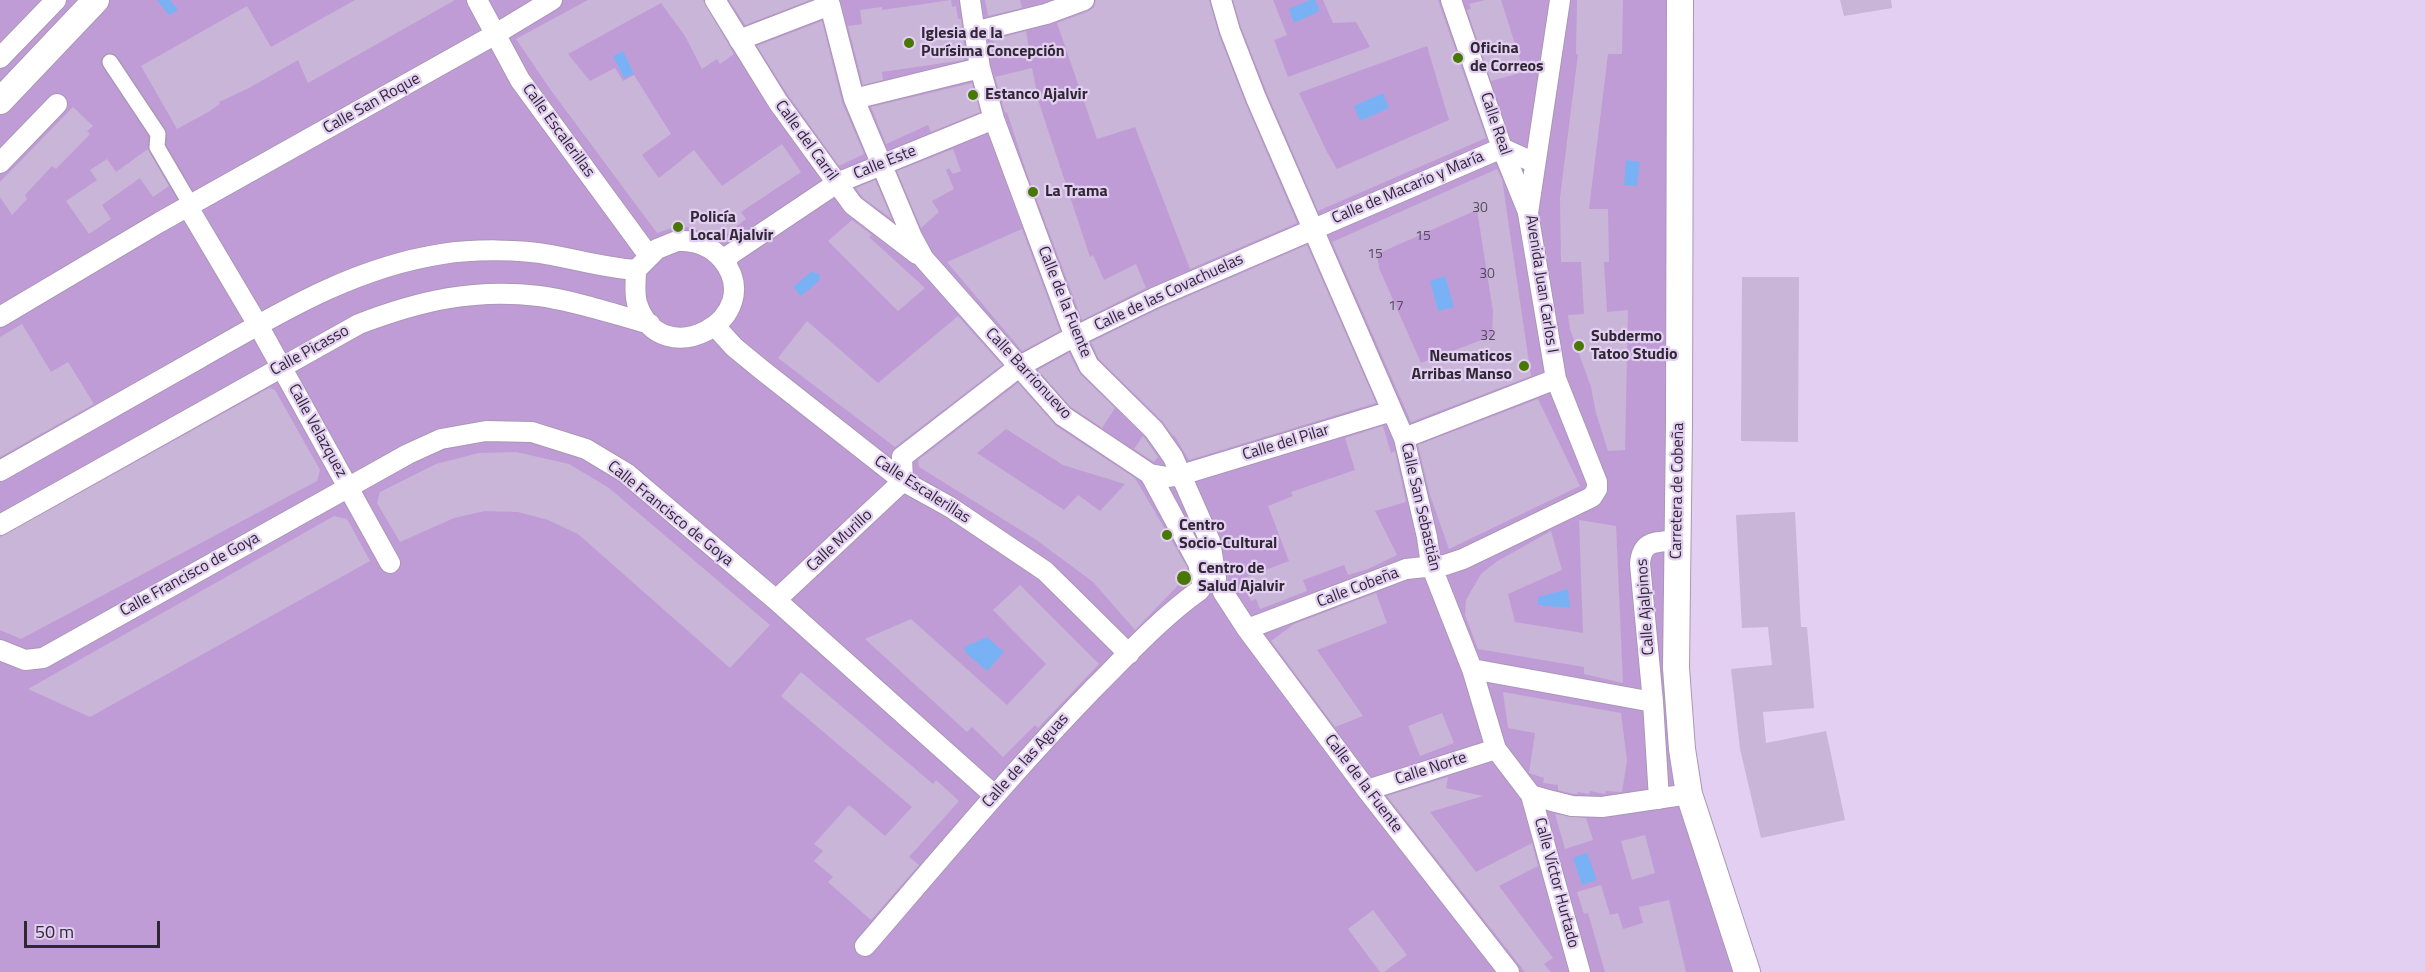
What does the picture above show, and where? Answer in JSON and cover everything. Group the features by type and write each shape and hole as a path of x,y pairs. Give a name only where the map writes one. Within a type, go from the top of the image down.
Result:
{"street":[{"path":"0,58 56,0"},
{"path":"0,101 96,0"},
{"name":"Calle Escalerillas","path":"477,0 520,80 642,263"},
{"name":"Calle San Roque","path":"0,317 552,0"},
{"name":"Calle del Carril","path":"715,0 777,102 853,205 924,259"},
{"name":"Calle de la Fuente","path":"970,0 980,68 994,119 1075,337 1089,366 1154,430 1173,457 1209,541 1210,585"},
{"path":"974,32 1046,14 1084,0"},
{"name":"Calle San Sebastián","path":"1221,0 1230,31 1256,98 1404,438 1427,537 1431,566 1472,669 1496,749 1531,795"},
{"name":"Calle Real","path":"1452,0 1502,148 1528,213"},
{"name":"Avenida Juan Carlos I","path":"1560,0 1528,213 1556,379 1597,482 1597,489"},
{"name":"Carretera de Cobeña","path":"1680,0 1676,668 1682,749 1689,794 1747,972"},
{"path":"739,40 834,3 854,99 912,237 924,259"},
{"path":"111,62 158,134 157,147 190,206"},
{"path":"854,99 980,68"},
{"path":"0,163 57,104"},
{"name":"Calle Este","path":"725,262 731,254 837,183 994,119"},
{"path":"1502,148 1535,163"},
{"name":"Calle de Macario y María","path":"1314,228 1502,148"},
{"name":"Calle Velazquez","path":"190,206 390,562"},
{"name":"Calle de las Covachuelas","path":"903,481 902,457 1020,366 1154,297 1314,228"},
{"path":"0,471 258,325 341,282 389,266 443,254 500,251 549,255 611,269 642,263 667,244 688,241 709,247 725,262 730,273 733,295 725,316 715,326 697,336 684,338 666,334 650,324 638,303 642,263"},
{"name":"Calle Barrionuevo","path":"924,259 1063,416 1150,474 1167,477 1181,476"},
{"name":"Calle Picasso","path":"0,525 359,324 402,307 451,297 497,294 540,296 650,324"},
{"name":"Calle Escalerillas","path":"715,326 762,370 903,481 950,507 1045,571 1129,654"},
{"path":"1404,438 1556,379"},
{"name":"Calle del Pilar","path":"1181,476 1392,411"},
{"name":"Calle Francisco de Goya","path":"0,650 25,660 44,658 347,486 441,439 486,431 532,432 586,449 626,474 776,600 994,795"},
{"name":"Calle de la Fuente","path":"1150,474 1210,585 1247,629 1367,790 1509,972"},
{"name":"Calle Murillo","path":"776,600 903,481"},
{"name":"Calle Cobeña","path":"1247,629 1276,620 1406,569 1445,565 1463,559 1592,497 1597,489"},
{"name":"Calle Ajalpinos","path":"1659,799 1653,702 1640,564 1641,552 1649,544 1677,540"},
{"name":"Calle de las Aguas","path":"865,946 1040,743 1184,601 1210,585"},
{"path":"1472,669 1653,702"},
{"name":"Calle Norte","path":"1367,790 1496,749"},
{"path":"1531,795 1572,806 1602,807 1689,794"},
{"name":"Calle Víctor Hurtado","path":"1531,795 1580,972"}],"shaded area":[{"path":"0,0 1692,0 1680,749 1755,972 0,972"}],"water":[{"path":"157,0 170,0 178,10 169,15"},
{"path":"1315,0 1320,11 1294,23 1289,9"},
{"path":"623,51 634,74 624,78 613,56"},
{"path":"1383,93 1389,108 1360,121 1354,106"},
{"path":"1626,160 1640,162 1637,186 1624,185"},
{"path":"811,272 820,274 819,281 801,296 793,287"},
{"path":"1445,276 1454,307 1438,311 1430,281"},
{"path":"1568,589 1570,608 1538,605 1538,597"},
{"path":"987,637 1004,652 987,671 967,654 964,647"},
{"path":"1587,853 1597,880 1582,885 1573,858"}],"building":[{"path":"355,0 455,0 308,83 298,60 219,102 220,104 210,111 177,129 141,66 247,6 271,47"},
{"path":"588,0 703,0 734,54 720,64 717,59 702,69 685,36 661,3 568,54 590,81 615,68 623,81 634,75 671,134 642,155 659,178 694,150 722,186 782,144 801,172 741,212 746,219 719,240 705,232 688,227 672,228 657,233 550,89 516,39"},
{"path":"729,0 810,0 745,25"},
{"name":"Iglesia de la Purísima Concepción","path":"951,0 952,7 956,6 958,19 961,19 964,60 882,72 883,80 863,85 848,26 862,24 860,10 882,7 882,10"},
{"path":"985,0 1020,0 1022,8 988,16"},
{"path":"1096,0 1209,0 1219,35 1245,102 1297,223 1190,269 1135,127 1097,139 1057,23 1089,11 1094,7"},
{"path":"1233,0 1273,0 1287,35 1274,40 1288,77 1370,47 1356,22 1333,23 1323,0 1438,0 1486,138 1318,211 1241,27","holes":["1427,46 1449,120 1337,169 1299,93"]},
{"path":"1485,0 1501,0 1524,72 1491,81 1467,10 1471,9 1469,4"},
{"path":"1577,0 1623,0 1622,54 1608,54 1589,209 1608,209 1609,262 1604,262 1607,312 1628,310 1625,450 1608,451 1596,413 1591,387 1570,329 1568,315 1584,314 1581,262 1561,262 1560,198 1578,54 1576,54"},
{"path":"1840,0 1891,0 1892,8 1844,16"},
{"path":"822,21 842,102 864,154 839,166 788,95 757,46"},
{"path":"1026,31 1029,50 996,55 993,40"},
{"path":"1032,68 1039,103 1090,257 1093,255 1104,280 1136,264 1146,288 1082,320 1026,171 1007,112 1005,113 995,77"},
{"path":"972,83 980,112 931,132 928,125 886,144 871,107"},
{"path":"73,107 93,126 87,131 90,134 56,169 52,166 25,195 27,199 12,215 0,197 0,182"},
{"path":"148,149 169,186 153,197 140,178 102,205 111,219 89,234 66,201 97,180 90,170 107,159 116,172"},
{"path":"953,149 961,171 953,174 949,168 946,170 954,189 932,201 939,212 921,228 897,171"},
{"path":"1497,169 1502,179 1531,376 1411,422 1332,242","holes":["1477,210 1493,311 1492,336 1421,363 1379,268 1377,254"]},
{"path":"875,180 892,219 863,198 856,188"},
{"path":"852,220 872,235 869,237 925,288 898,311 828,241"},
{"path":"1022,229 1060,331 1022,351 947,262"},
{"path":"1307,245 1376,403 1189,460 1163,422 1099,359 1091,342 1159,309"},
{"path":"1742,277 1799,277 1798,442 1741,441"},
{"path":"958,316 1002,365 895,447 778,358 807,321 878,383"},
{"path":"22,324 51,372 68,362 94,404 0,457 0,337"},
{"path":"1069,353 1080,374 1115,408 1102,428 1071,407 1038,370"},
{"path":"1018,383 1056,426 1135,478 1187,567 1188,575 1135,630 1093,582 1035,539 919,467 918,460","holes":["1006,429 1063,465 1125,484 1100,511 1078,495 1064,510 977,453"]},
{"path":"269,388 275,390 320,470 317,481 21,639 0,630 0,537"},
{"path":"1538,399 1580,486 1449,549 1430,495 1418,445"},
{"path":"1383,426 1391,453 1395,451 1406,502 1375,511 1397,555 1368,569 1348,575 1344,565 1303,580 1307,591 1260,609 1256,599 1251,601 1242,579 1289,561 1268,506 1293,496 1291,492 1355,470 1345,438"},
{"path":"1143,436 1158,457 1154,462 1134,449"},
{"path":"516,452 569,464 609,488 770,625 730,668 578,534 548,520 518,512 485,511 454,518 400,542 377,503 380,492 436,464 479,453"},
{"path":"1795,512 1801,627 1807,627 1814,708 1763,712 1766,743 1826,731 1845,820 1761,838 1740,749 1731,669 1772,665 1768,627 1742,628 1736,515"},
{"path":"334,516 347,519 370,561 90,717 28,689"},
{"path":"1579,520 1616,526 1623,683 1584,674 1584,667 1478,649 1465,615 1466,600 1481,574 1496,562 1551,531 1562,570 1508,594 1515,622 1583,633"},
{"path":"1020,585 1099,664 1038,728 1035,725 1003,757 972,727 967,732 865,639 911,619 1007,705 1046,664 993,610"},
{"path":"1376,593 1387,623 1317,650 1363,716 1335,727 1271,641 1294,624"},
{"path":"801,672 933,784 936,780 959,801 909,857 919,865 871,920 828,882 833,877 814,861 823,851 814,844 849,805 885,836 912,807 781,696"},
{"path":"1503,692 1621,713 1627,761 1622,792 1606,791 1605,794 1590,791 1589,794 1577,792 1578,794 1574,794 1558,790 1558,785 1543,783 1544,778 1529,773 1535,733 1508,728"},
{"path":"1442,713 1454,743 1420,756 1408,726"},
{"path":"1448,777 1446,788 1483,796 1430,812 1476,872 1532,843 1538,866 1499,886 1553,958 1544,964 1551,972 1525,972 1387,796"},
{"path":"1555,814 1586,818 1593,840 1565,849"},
{"path":"1645,835 1655,873 1632,880 1621,841"},
{"path":"1601,885 1610,915 1618,913 1623,929 1643,923 1639,907 1669,900 1686,972 1605,972 1588,913 1584,914 1577,892"},
{"path":"1373,910 1407,955 1384,972 1380,972 1348,929"}],"place":[{"name":"Iglesia de la Purísima Concepción","path":"909,43"},
{"name":"Oficina de Correos","path":"1458,58"},
{"name":"Estanco Ajalvir","path":"973,95"},
{"name":"La Trama","path":"1033,192"},
{"name":"Policía Local Ajalvir","path":"678,227"},
{"name":"Subdermo Tatoo Studio","path":"1579,346"},
{"name":"Neumaticos Arribas Manso","path":"1524,366"},
{"name":"Centro Socio-Cultural","path":"1167,535"},
{"name":"Centro de Salud Ajalvir","path":"1184,578"}]}
